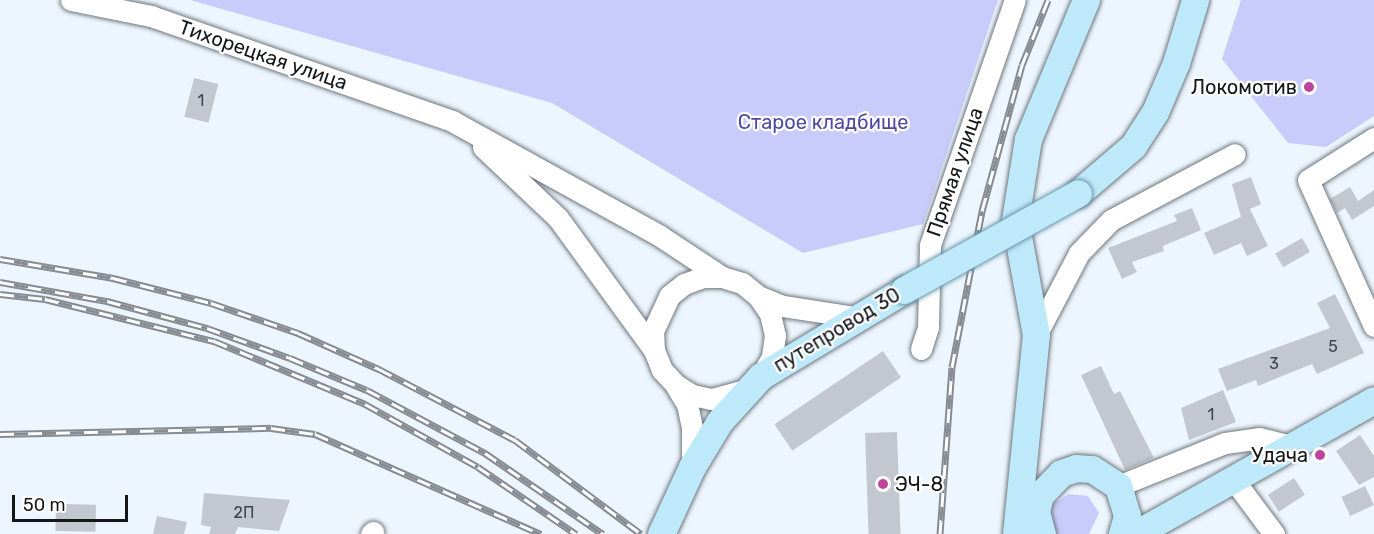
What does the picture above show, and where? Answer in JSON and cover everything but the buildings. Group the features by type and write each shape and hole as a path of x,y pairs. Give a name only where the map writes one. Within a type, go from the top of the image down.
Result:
{"main road":[{"path":"1034,528 1023,468 1036,335 1015,220 1028,139 1086,0"},
{"name":"путепровод 30","path":"661,534 692,467 720,421 755,382 855,317 1078,193 1108,171 1133,146 1155,112 1176,63 1195,0"},
{"path":"1034,528 1044,489 1061,472 1092,469 1122,493 1127,516 1138,532 1290,446 1372,406"}],"street":[{"name":"Тихорецкая улица","path":"71,0 151,8 453,122"},
{"name":"Прямая улица","path":"921,349 928,327 930,245 1014,0"},
{"path":"453,122 660,236 722,277 742,283 758,296 770,314 775,335 772,357 755,382 711,399 692,395 675,385"},
{"path":"453,122 520,178 558,218 654,350 662,370 687,404 692,428 692,467"},
{"path":"1374,138 1308,180 1374,326"},
{"path":"1036,335 1078,253 1111,220 1235,154"},
{"path":"654,350 653,331 658,312 669,296 694,280 722,277"},
{"path":"758,296 783,306 855,317"},
{"path":"1122,493 1225,442 1259,438 1290,446"},
{"path":"1233,479 1274,534"}],"green space":[{"name":"Старое кладбище","path":"190,0 998,0 923,224 803,253 552,103"},
{"name":"Локомотив","path":"1241,0 1374,0 1374,116 1326,147 1288,143 1222,59"},
{"path":"1069,494 1088,496 1099,513 1089,534 1057,534 1049,522 1053,504"}],"railway":[{"path":"940,534 952,367 982,211 1022,65 1048,0"},
{"path":"0,259 113,278 211,303 298,333 379,369 515,440 641,534"},
{"path":"0,282 107,301 207,328 290,358 367,390 485,453 603,534"},
{"path":"0,294 45,299 214,341 365,404 478,467 576,534"},
{"path":"0,434 271,428 315,434 541,534"}],"place":[{"name":"Локомотив","path":"1309,87"},
{"name":"Удача","path":"1320,455"},
{"name":"ЭЧ-8","path":"883,484"}]}
